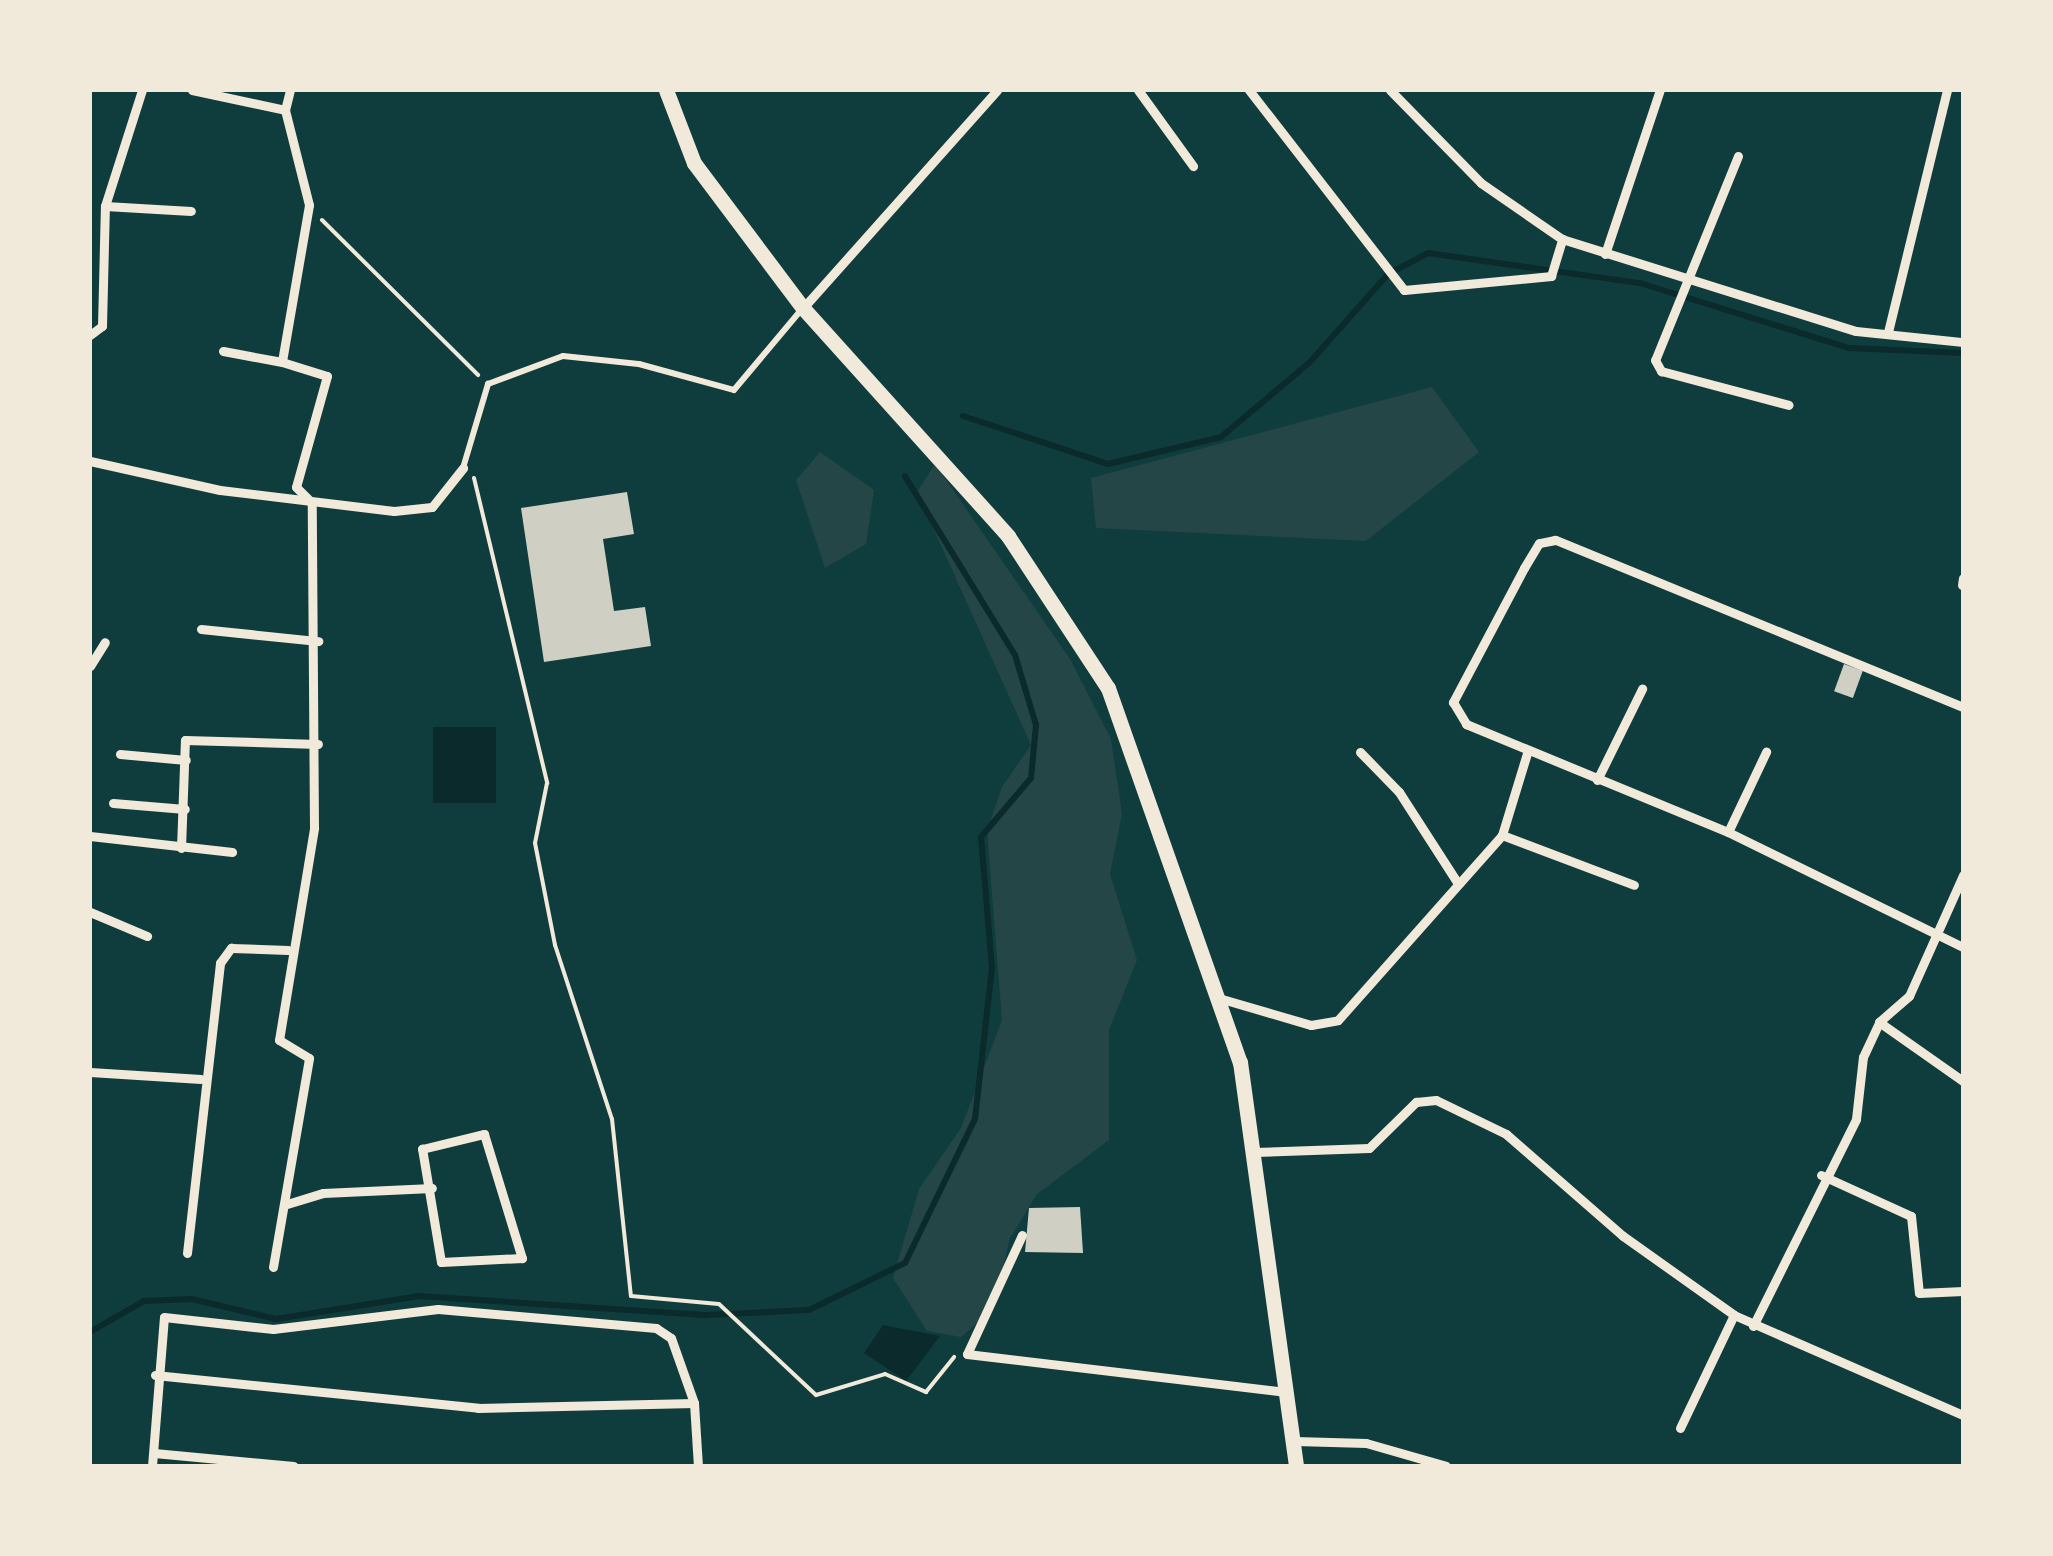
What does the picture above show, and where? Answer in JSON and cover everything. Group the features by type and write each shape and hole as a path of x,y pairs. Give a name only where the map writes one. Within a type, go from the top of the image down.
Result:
{"main road":[{"path":"666,90 694,163 803,308 1008,536 1108,688 1222,999 1254,1152 1291,1392 1296,1466"}],"street":[{"path":"90,335 102,326 105,206 142,90"},
{"path":"192,90 284,110"},
{"path":"282,362 309,205 284,110 290,90"},
{"path":"90,461 312,503 432,506 463,468 488,384 563,356 638,364 734,390 997,90"},
{"path":"1138,90 1192,166"},
{"path":"1249,90 1393,276 1417,291 1446,280 1551,276 1562,239"},
{"path":"1390,90 1481,183 1562,239 1687,287 1888,332 1963,342"},
{"path":"1605,254 1660,90"},
{"path":"1888,332 1942,91"},
{"path":"1738,156 1677,304 1656,367 1788,405"},
{"path":"105,206 191,212"},
{"path":"223,351 282,362 327,376 296,487 312,503 318,744 314,828 288,950 281,1043 309,1058 288,1204 274,1267"},
{"path":"1963,708 1882,667 1546,540 1454,702 1466,724 1728,832 1963,947"},
{"path":"202,630 318,640"},
{"path":"90,666 105,642"},
{"path":"1597,780 1642,689"},
{"path":"181,848 185,740 196,734 318,744"},
{"path":"1222,999 1311,1025 1338,1020 1502,835 1528,750"},
{"path":"1360,752 1399,792 1457,882"},
{"path":"1728,832 1766,752"},
{"path":"120,754 186,760"},
{"path":"113,803 185,809"},
{"path":"1502,835 1634,885"},
{"path":"90,836 232,852"},
{"path":"1753,1326 1822,1175 1856,1120 1863,1056 1879,1022 1903,1004 1963,875"},
{"path":"90,912 147,936"},
{"path":"188,1252 201,1078 223,954 288,950"},
{"path":"1879,1022 1963,1081"},
{"path":"90,1072 201,1078"},
{"path":"1254,1152 1369,1148 1416,1102 1436,1100 1506,1134 1623,1236 1734,1315 1963,1415"},
{"path":"484,1134 522,1258 441,1262 432,1188 422,1149 484,1134"},
{"path":"1822,1175 1911,1216 1919,1293 1963,1290"},
{"path":"288,1204 323,1193 432,1188"},
{"path":"1022,1236 966,1354 1291,1392"},
{"path":"152,1466 156,1328 170,1314 273,1329 438,1309 656,1328 670,1338 694,1404 698,1466"},
{"path":"1680,1428 1734,1315"},
{"path":"155,1376 478,1408 694,1404"},
{"path":"1295,1441 1366,1442 1446,1466"},
{"path":"154,1452 293,1466"}],"path":[{"path":"309,205 488,384"},
{"path":"463,468 480,485 514,674 547,783 535,843 555,945 612,1119 630,1296 720,1304 816,1395 885,1374 926,1392 966,1354"}],"shaded area":[{"path":"1432,387 1479,452 1366,541 1096,528 1091,478"},
{"path":"820,452 874,490 866,544 825,568 796,480"},
{"path":"935,464 1070,659 1111,739 1122,814 1110,874 1137,960 1109,1030 1109,1140 1037,1194 1010,1238 993,1309 961,1337 927,1331 893,1278 919,1189 961,1128 1002,1020 987,831 1002,787 1031,745 917,492"},
{"path":"433,727 496,727 496,803 433,803"},
{"path":"883,1325 940,1336 906,1381 864,1353"}],"building":[{"path":"627,492 634,534 603,539 614,611 645,607 651,646 544,662 521,508"},
{"path":"1844,664 1863,671 1853,698 1834,691"},
{"path":"1080,1207 1083,1253 1025,1252 1029,1208"}],"waterway":[{"path":"963,416 1108,464 1221,437 1310,362 1388,274 1428,253 1640,283 1849,348 1963,353"},
{"path":"90,1332 144,1301 192,1299 276,1319 419,1296 707,1315 809,1310 905,1263 975,1119 992,968 981,837 1031,778 1036,725 1015,655 905,476"}]}
